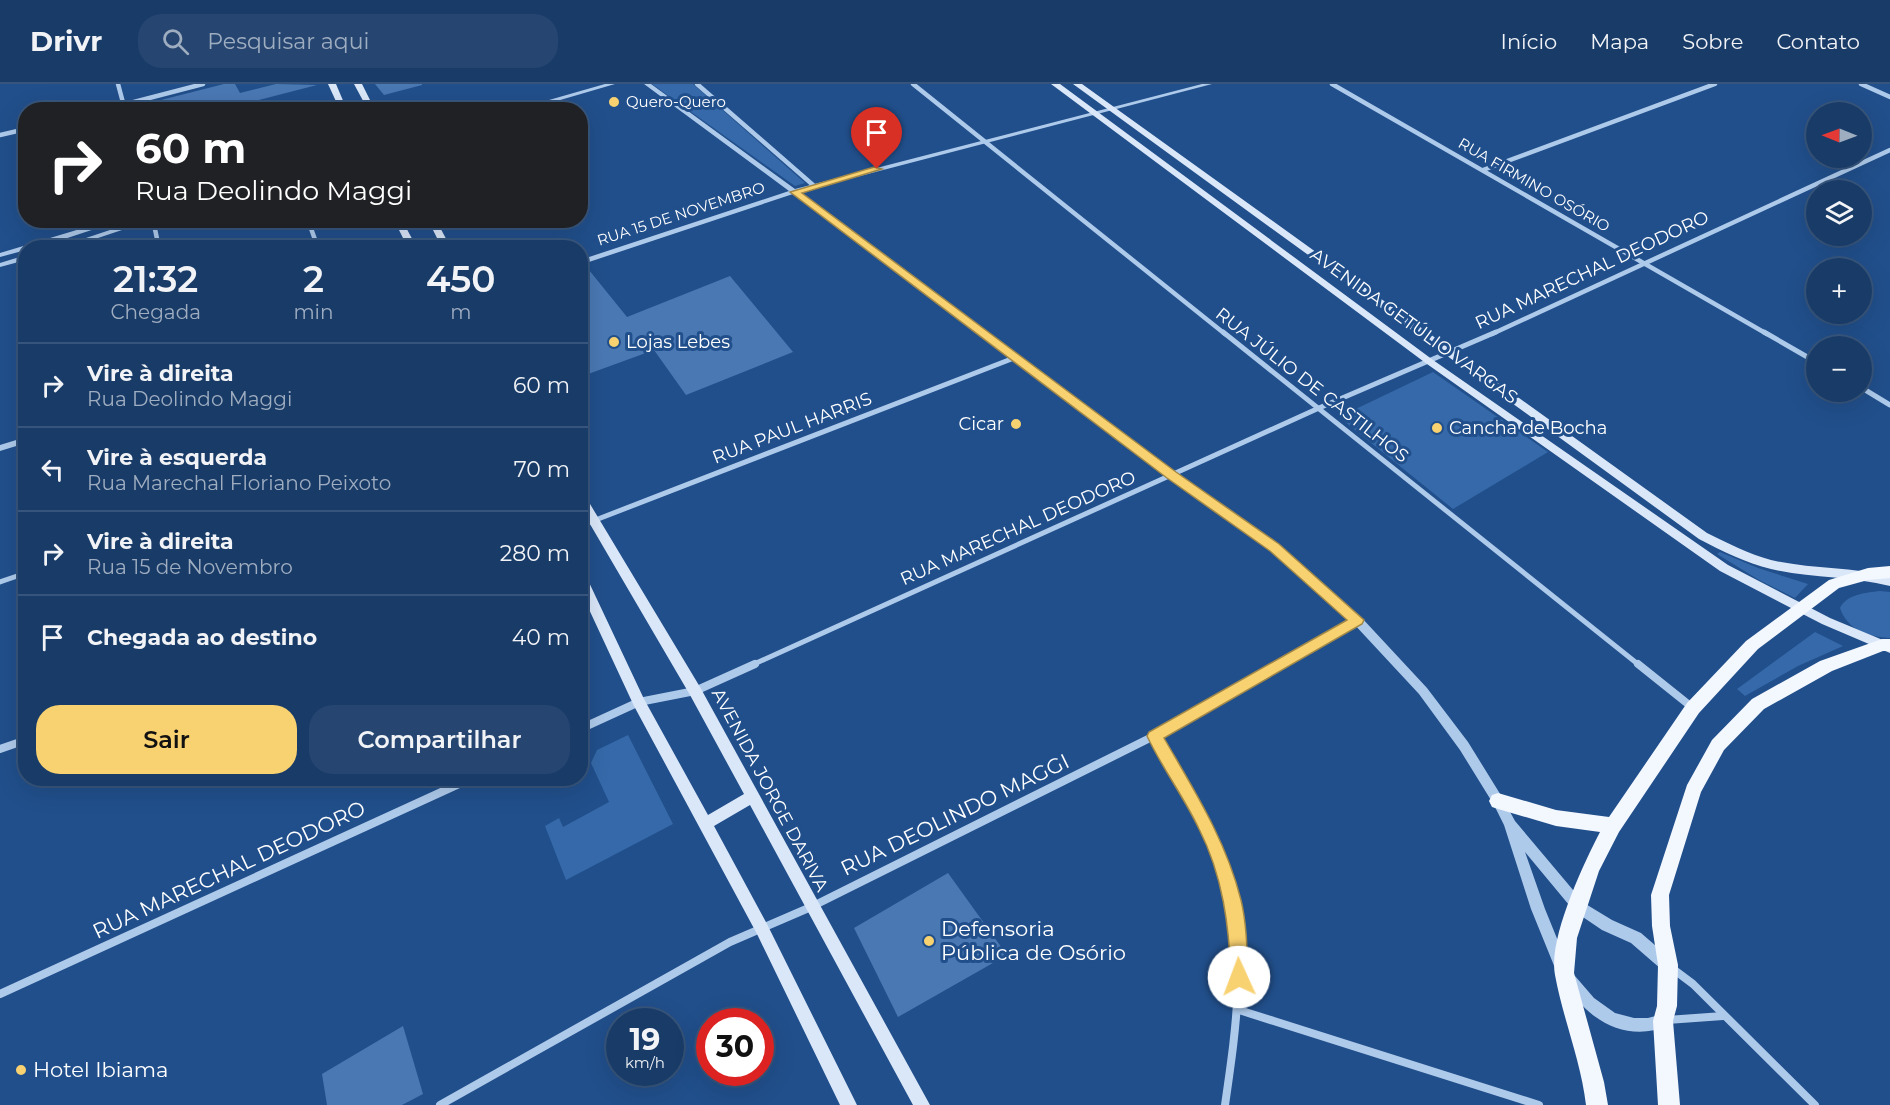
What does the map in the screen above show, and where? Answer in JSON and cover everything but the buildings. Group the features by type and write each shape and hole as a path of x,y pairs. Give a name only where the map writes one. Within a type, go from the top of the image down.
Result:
{"main road":[{"path":"332,84 340,102"},
{"path":"358,84 368,102"},
{"name":"AVENIDA GETÚLIO VARGAS","path":"1055,84 1430,362 1724,568 1803,608 1887,646"},
{"name":"AVENIDA GETÚLIO VARGAS","path":"1077,84 1703,536 1737,554 1783,566 1868,574 1890,581"},
{"path":"1255,232 1271,225"},
{"path":"1364,313 1382,306"},
{"path":"1603,484 1619,476"},
{"name":"AVENIDA JORGE DARIVA","path":"588,526 694,691 922,1105"},
{"path":"1597,1105 1594,1082 1564,973 1567,938 1580,907 1591,868 1613,826 1693,708 1752,645 1834,584 1868,574 1890,572"},
{"path":"588,593 639,702 762,929 849,1105"},
{"path":"1669,1105 1664,1021 1667,1006 1668,965 1661,926 1660,895 1693,790 1718,745 1758,704 1826,666 1887,646"},
{"path":"705,824 752,797"},
{"path":"1498,801 1556,818 1613,826"}],"street":[{"path":"118,84 123,102"},
{"path":"141,102 203,84"},
{"path":"546,102 612,84"},
{"path":"647,84 795,192 1171,475 1274,548 1357,620 1423,691 1464,746 1498,801 1510,824 1538,909 1564,973 1586,1001 1605,1017 1626,1025 1647,1026 1664,1021 1724,1016"},
{"path":"697,84 813,185"},
{"name":"RUA JÚLIO DE CASTILHOS","path":"913,84 1693,708"},
{"name":"RUA 15 DE NOVEMBRO","path":"588,260 813,185 1209,84"},
{"name":"RUA FIRMINO OSÓRIO","path":"1332,84 1806,356"},
{"path":"1483,170 1715,84"},
{"path":"1861,84 1890,97"},
{"path":"0,135 18,131"},
{"name":"RUA MARECHAL DEODORO","path":"588,725 639,702 694,691 1320,408 1449,354 1890,150"},
{"path":"53,240 92,228"},
{"path":"85,240 125,228"},
{"path":"0,255 18,250"},
{"path":"0,265 18,259"},
{"name":"RUA PAUL HARRIS","path":"588,524 1014,358"},
{"path":"1872,394 1890,405"},
{"path":"0,448 18,442"},
{"path":"0,582 18,576"},
{"name":"RUA DEOLINDO MAGGI","path":"440,1105 730,942 811,907 1154,736 1357,620"},
{"path":"1154,736 1206,825 1222,862 1233,901 1238,936 1239,1010 1225,1105"},
{"path":"0,749 18,743"},
{"name":"RUA MARECHAL DEODORO","path":"0,994 455,786"},
{"path":"1510,824 1580,907 1607,925 1636,938 1693,984 1815,1105"},
{"path":"1239,1010 1539,1105"}],"shaded area":[{"path":"652,84 693,84 805,183 795,186"},
{"path":"1433,372 1548,452 1453,509 1339,417"},
{"path":"1720,552 1758,568 1808,584 1795,598 1759,580 1717,554"},
{"path":"1880,591 1890,592 1890,638 1867,634 1853,627 1843,616 1840,608 1852,597"},
{"path":"1815,632 1843,646 1798,666 1745,696 1737,689"},
{"path":"628,735 673,824 566,880 545,826 559,818 563,827 609,802 591,763 597,750"}],"place":[{"name":"Quero-Quero","path":"614,102"},
{"name":"Lojas Lebes","path":"614,342"},
{"name":"Cicar","path":"1016,424"},
{"name":"Cancha de Bocha","path":"1437,428"},
{"name":"Defensoria Pública de Osório","path":"929,941"},
{"name":"Hotel Ibiama","path":"21,1070"}],"route":[{"path":"877,169 813,185 795,192 1171,475 1274,548 1357,620 1154,736 1206,825 1222,862 1233,901 1238,936 1239,977"}]}
